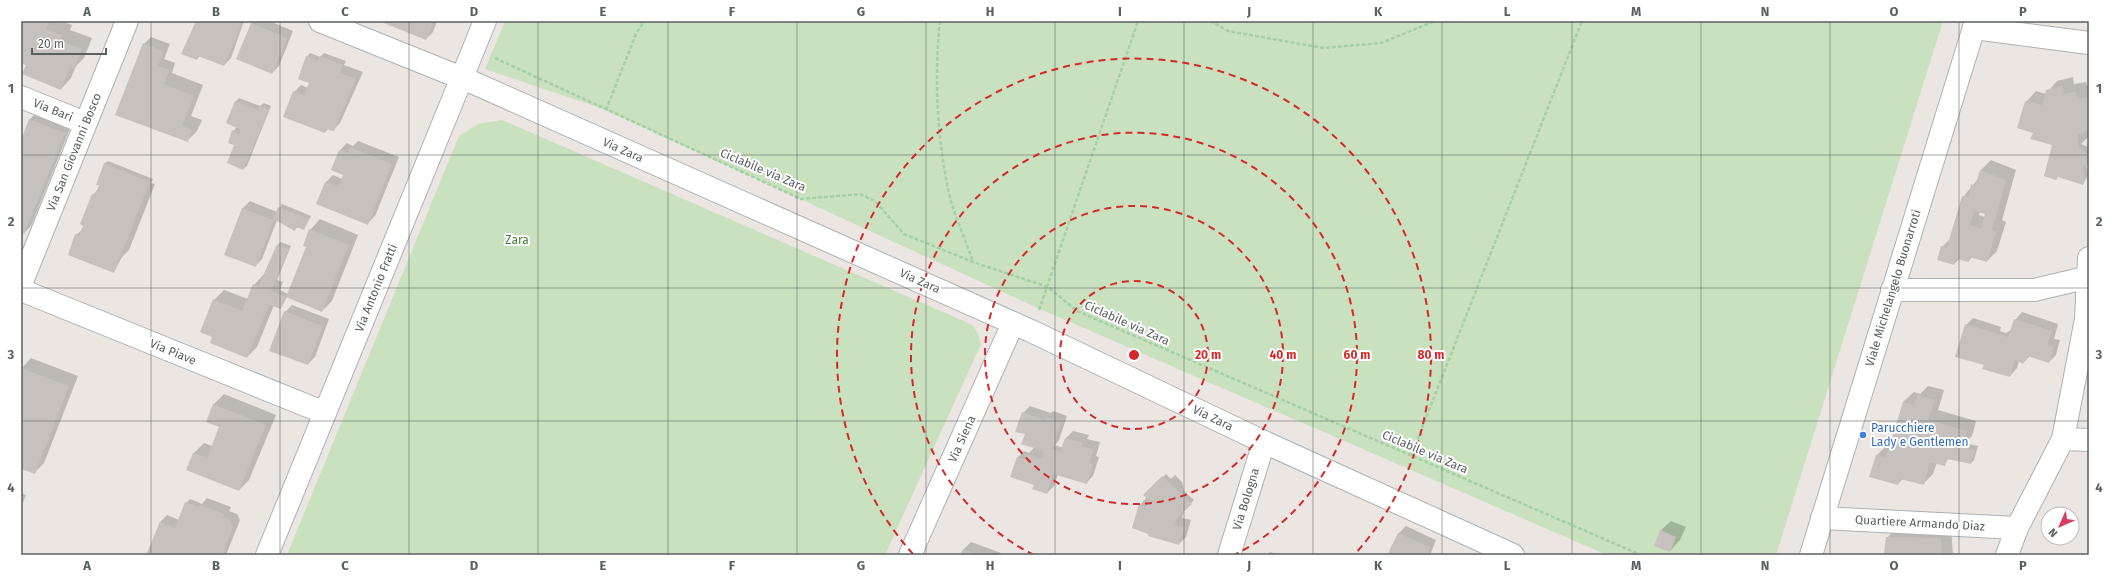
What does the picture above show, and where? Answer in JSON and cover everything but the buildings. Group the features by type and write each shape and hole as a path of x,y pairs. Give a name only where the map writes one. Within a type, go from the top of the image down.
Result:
{"street":[{"name":"Via San Giovanni Bosco","path":"21,284 127,21"},
{"name":"Via Zara","path":"320,21 462,78 1022,327 1264,442 1513,555"},
{"name":"Via Antonio Fratti","path":"267,555 485,21"},
{"path":"1975,24 2089,43"},
{"name":"Viale Michelangelo Buonarroti","path":"1811,555 1975,24"},
{"name":"Via Bari","path":"21,97 85,122"},
{"path":"1892,290 2034,290 2089,271 2086,319 2063,439 2017,528 2008,555"},
{"name":"Via Piave","path":"21,290 325,413"},
{"name":"Via Siena","path":"910,555 1022,327"},
{"path":"2063,439 2089,440"},
{"name":"Via Bologna","path":"1229,555 1264,442"},
{"name":"Quartiere Armando Diaz","path":"1822,518 2017,528"}],"path":[{"path":"606,110 636,34 644,21"},
{"path":"940,21 937,50 938,121 948,190 973,262"},
{"path":"1022,327 1048,287 1138,21"},
{"path":"1210,21 1228,31 1323,48 1381,42 1435,21"},
{"path":"1411,456 1582,21"},
{"name":"Ciclabile via Zara","path":"494,58 801,199 860,194 875,200 904,234 973,262 1048,287 1077,311 1641,555"}],"green space":[{"path":"505,21 1943,21 1776,555 1607,555 1040,309 606,110 485,69"},
{"name":"Zara","path":"502,120 973,325 981,344 885,555 287,555 459,136 478,124"}],"place":[{"name":"Parucchiere Lady e Gentlemen","path":"1863,435"}]}
